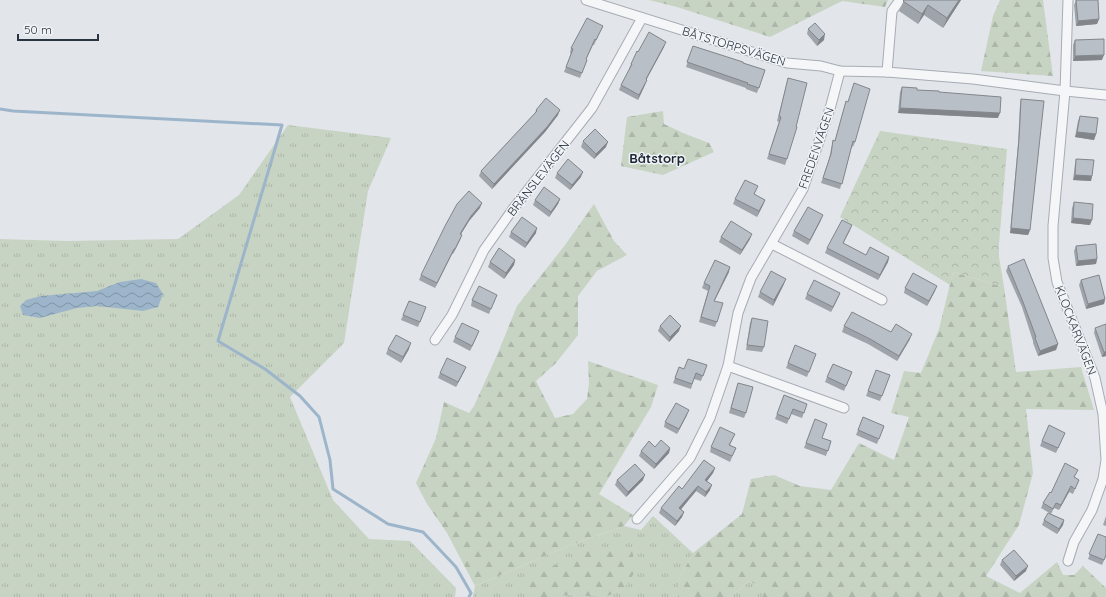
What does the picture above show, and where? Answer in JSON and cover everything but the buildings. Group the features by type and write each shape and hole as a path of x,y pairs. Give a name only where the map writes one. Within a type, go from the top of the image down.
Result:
{"street":[{"name":"BÅTSTORPSVÄGEN","path":"586,0 786,63 821,66 840,70 887,72 972,79 1106,95"},
{"path":"887,72 892,11 900,0"},
{"path":"1065,91 1068,0"},
{"name":"BRÄNSLEVÄGEN","path":"435,340 452,315 484,250 513,209 592,108 642,18"},
{"name":"FREDENVÄGEN","path":"637,519 690,458 710,418 728,366 738,313 751,278 803,189 831,105 840,70"},
{"name":"KLOCKARVÄGEN","path":"1065,91 1053,226 1053,258 1057,282 1095,378 1103,414 1106,460 1103,479 1092,510 1074,542 1068,561"},
{"path":"772,244 882,300"},
{"path":"728,366 844,408"}],"green space":[{"path":"649,0 888,0 885,7 842,1 770,37 677,7"},
{"path":"1000,0 1043,0 1053,76 981,71 993,16"},
{"path":"663,111 664,124 709,143 714,152 663,175 621,166 627,117"},
{"path":"288,125 391,138 368,191 344,343 290,397 333,500 369,539 410,541 456,588 455,597 0,597 0,239 67,241 178,239 239,195"},
{"path":"880,131 1007,149 999,244 999,257 1004,287 953,272 950,285 840,217"},
{"path":"594,204 614,241 627,255 597,271 578,296 578,335 556,363 536,381 555,418 573,414 587,399 589,383 588,361 658,385 651,407 599,494 633,515 624,526 568,546 475,586 447,533 427,504 416,483 436,438 444,402 469,413 474,406 497,355 517,306 565,245"},
{"path":"953,272 1004,287 1016,372 1081,367 1094,410 1026,409 1033,473 1019,525 986,576 1020,593 1057,562 1063,575 1074,575 1083,566 1106,588 1106,597 762,597 766,590 749,581 730,597 678,597 678,581 693,553 742,514 751,479 774,475 800,486 831,490 859,443 894,460 909,417 891,413 904,371 921,373 939,329"},
{"path":"653,516 693,553 678,581 678,597 473,597 475,586 568,546 624,526 641,530"},
{"path":"593,548 632,550 636,570 624,589 605,597 567,595 558,597 526,597 520,581"},
{"path":"749,581 767,590 762,597 730,597"}],"water":[{"path":"141,279 156,283 163,294 158,307 143,311 97,306 77,308 40,318 23,315 20,306 26,300 41,296 97,291 120,282"}],"waterway":[{"path":"0,109 13,111 282,125 218,341 265,369 300,396 319,417 330,460 333,489 388,524 423,532 456,567 471,593 469,597"}],"district":[{"name":"Båtstorp","path":"657,158"}]}
